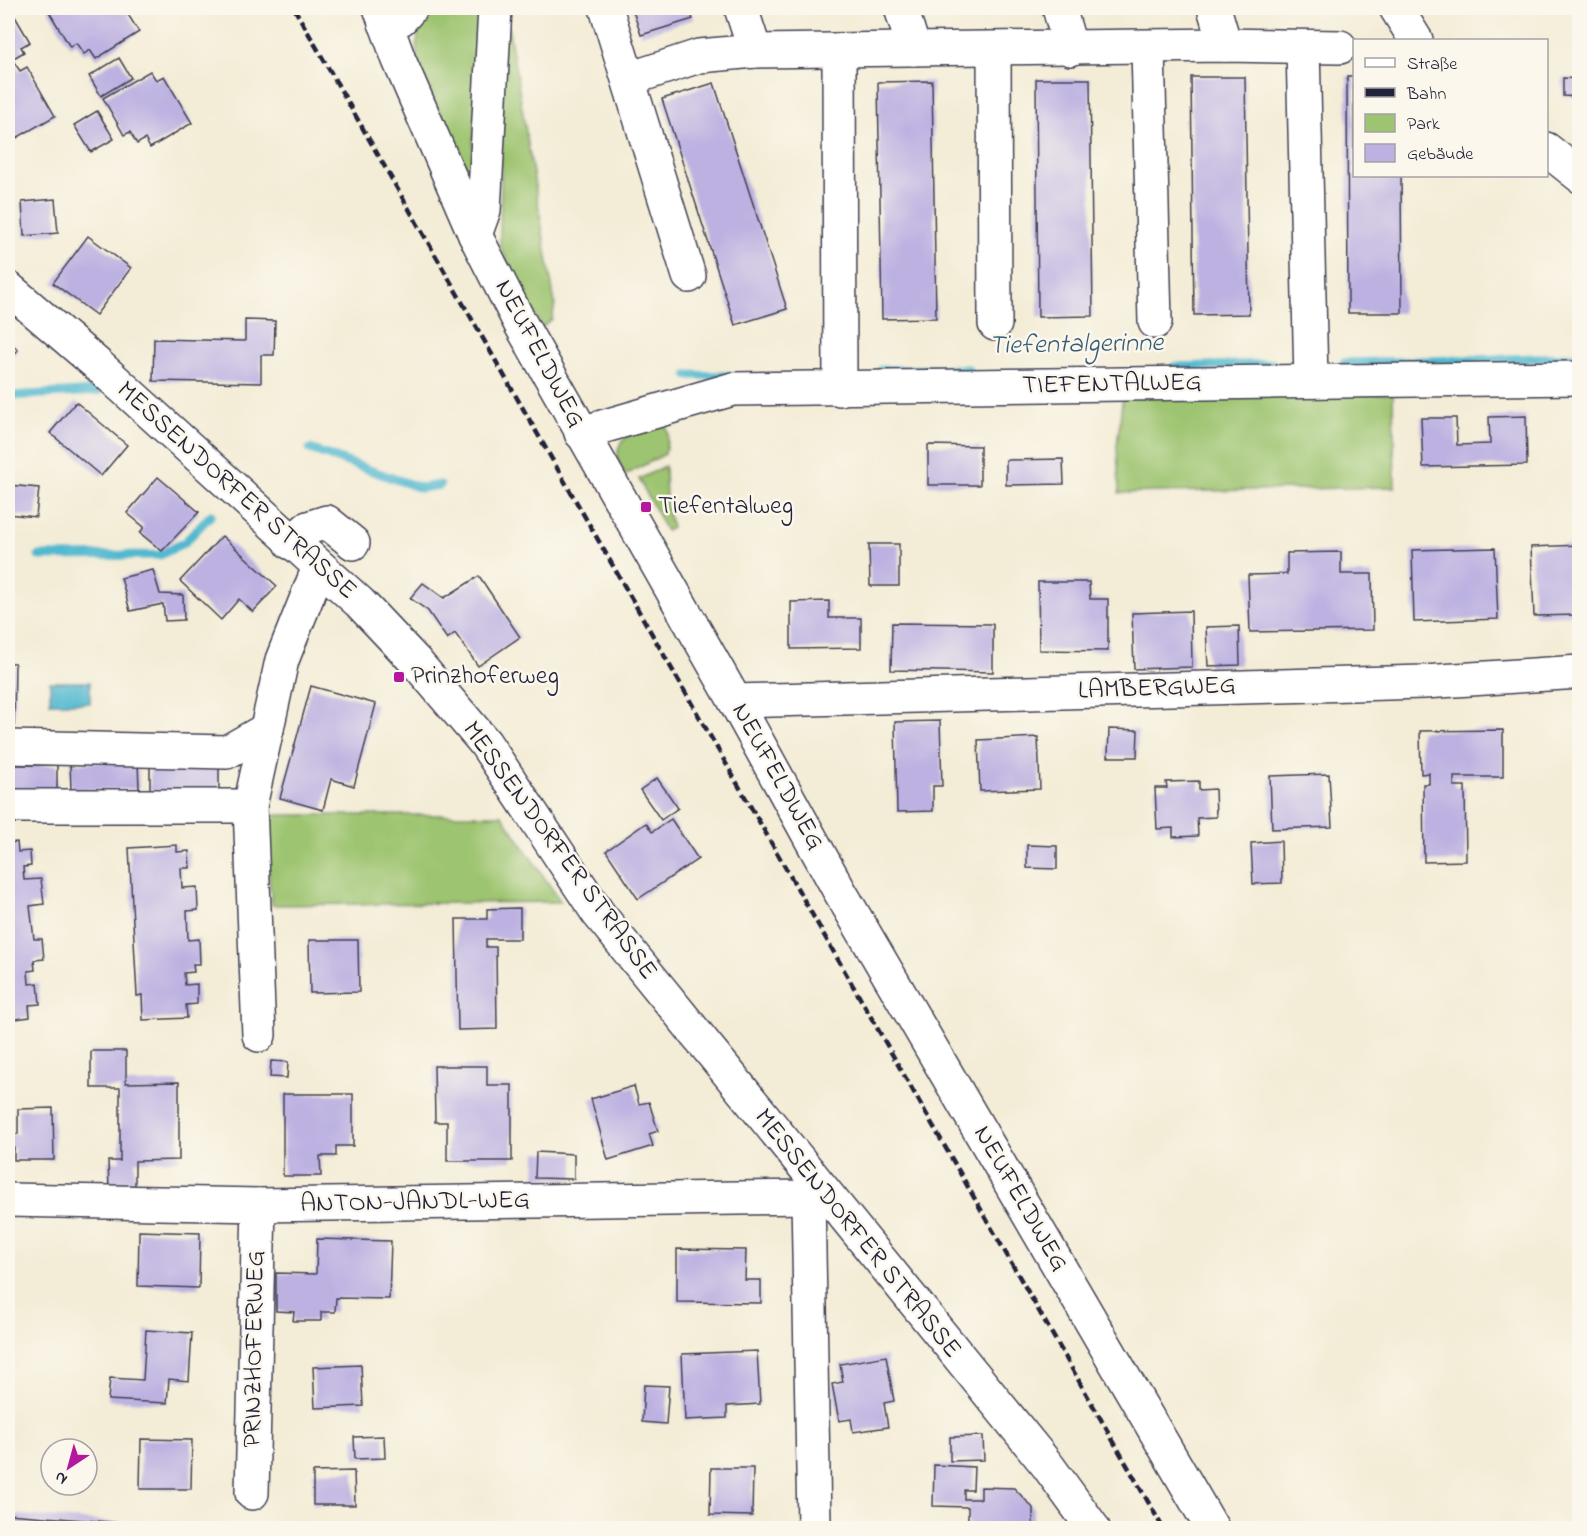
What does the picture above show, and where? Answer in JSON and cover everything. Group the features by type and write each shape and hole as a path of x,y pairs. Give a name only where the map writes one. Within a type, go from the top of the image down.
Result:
{"street":[{"path":"475,235 484,210 495,8"},
{"path":"606,8 689,276"},
{"path":"741,8 755,51"},
{"path":"901,8 914,50"},
{"path":"1059,8 1071,49"},
{"path":"1214,8 1225,45"},
{"path":"1396,8 1415,39"},
{"name":"NEUFELDWEG","path":"392,13 475,235 520,323 735,700 839,890 1212,1528"},
{"path":"629,79 699,56 755,51 1071,49 1225,45 1340,47"},
{"path":"1303,47 1311,381"},
{"path":"1148,48 1155,322"},
{"path":"994,49 995,324"},
{"path":"839,50 840,389"},
{"path":"1548,151 1580,176"},
{"name":"MESSENDORFER STRASSE","path":"8,288 98,365 291,543 360,603 415,661 485,743 598,913 814,1193 1048,1466 1093,1528"},
{"name":"TIEFENTALWEG","path":"581,433 733,390 1580,378"},
{"path":"291,543 308,528 327,522 353,543"},
{"path":"259,1035 250,806 282,660 318,567"},
{"name":"LAMBERGWEG","path":"735,700 1424,682 1580,672"},
{"path":"8,747 227,752 267,729"},
{"path":"8,806 250,806"},
{"name":"MESSENDORFER STRASSE","path":"814,1193 814,1524"},
{"name":"ANTON-JANDL-WEG","path":"8,1200 259,1205 814,1193"},
{"name":"PRINZHOFERWEG","path":"252,1492 259,1205"}],"green space":[{"path":"433,8 481,8 471,181 416,59 419,32"},
{"path":"503,23 508,25 555,304 552,319 542,328 500,247"},
{"path":"1393,394 1395,487 1119,493 1117,445 1123,395"},
{"path":"665,420 668,434 665,454 625,475 619,463 620,444 634,432"},
{"path":"665,466 666,502 672,528 666,531 639,479"},
{"path":"263,815 502,815 561,902 272,905"}],"water":[{"path":"50,682 90,682 90,703 50,703"}],"building":[{"path":"8,8 30,42 21,47 24,52 12,59 20,71 27,67 55,116 13,140 8,130"},
{"path":"52,8 124,8 139,32 96,59 90,50 84,54 76,43 70,47 48,10"},
{"path":"632,8 689,8 693,19 641,35"},
{"path":"119,58 131,78 101,96 89,76"},
{"path":"150,71 156,80 164,76 192,123 150,148 145,139 137,144 130,132 124,135 103,98"},
{"path":"1347,76 1353,76 1353,177 1401,177 1402,313 1348,313"},
{"path":"1191,77 1245,77 1249,314 1194,315"},
{"path":"1563,78 1580,79 1580,97 1563,96"},
{"path":"1036,79 1090,79 1093,316 1038,317"},
{"path":"932,81 936,318 882,319 878,82"},
{"path":"714,83 787,309 735,325 662,99"},
{"path":"97,111 114,139 91,152 74,125"},
{"path":"55,199 58,233 24,236 22,202"},
{"path":"88,236 131,268 96,315 53,283"},
{"path":"245,320 275,321 274,355 261,355 261,383 153,381 154,339 245,341"},
{"path":"8,340 18,350 8,361"},
{"path":"76,402 127,445 101,476 50,433"},
{"path":"1575,412 1580,412 1580,461 1576,461"},
{"path":"1526,416 1527,465 1423,467 1421,418 1456,418 1457,445 1490,444 1489,417"},
{"path":"928,445 980,446 980,485 928,485"},
{"path":"1063,459 1064,484 1006,485 1006,460"},
{"path":"158,477 199,512 162,551 140,533 144,527 127,513"},
{"path":"8,485 39,488 36,517 8,514"},
{"path":"222,536 277,586 253,612 239,599 221,620 180,581"},
{"path":"869,544 899,544 899,586 870,586"},
{"path":"1580,545 1580,615 1534,616 1531,547"},
{"path":"1495,548 1498,619 1414,622 1412,550"},
{"path":"1341,552 1341,574 1372,574 1373,630 1250,632 1248,575 1287,574 1287,553"},
{"path":"153,570 160,594 183,595 184,620 165,621 163,604 130,611 121,578"},
{"path":"479,576 520,637 478,666 455,633 447,639 428,611 410,598 423,583 444,598"},
{"path":"1038,582 1089,582 1090,599 1108,599 1108,651 1039,650"},
{"path":"829,601 829,618 861,618 861,648 791,649 791,602"},
{"path":"1191,611 1192,667 1134,669 1132,613"},
{"path":"892,623 993,624 993,672 891,670"},
{"path":"1239,626 1240,665 1208,666 1206,627"},
{"path":"8,663 15,663 14,731 8,731"},
{"path":"311,686 376,704 354,786 331,779 323,810 280,798"},
{"path":"940,721 942,786 933,786 933,811 897,812 895,722"},
{"path":"1109,729 1138,730 1137,757 1108,757"},
{"path":"1503,730 1503,777 1454,777 1454,786 1465,786 1466,861 1424,862 1423,784 1429,784 1429,773 1421,774 1420,731"},
{"path":"1038,737 1040,789 980,791 978,740"},
{"path":"138,762 139,789 71,790 70,763"},
{"path":"150,763 219,764 219,792 150,791"},
{"path":"8,765 57,765 57,791 8,791"},
{"path":"1329,774 1332,827 1272,829 1270,776"},
{"path":"657,778 678,808 661,820 640,790"},
{"path":"1199,781 1199,790 1215,789 1216,817 1197,818 1198,836 1173,837 1173,828 1157,829 1155,788 1167,788 1166,782"},
{"path":"671,819 698,859 638,899 606,851 646,823 652,832"},
{"path":"1281,841 1282,883 1253,884 1251,843"},
{"path":"17,842 18,852 30,851 31,866 23,867 24,880 41,879 44,904 30,906 34,939 42,939 44,959 34,960 35,970 28,971 29,984 38,983 40,1004 29,1005 30,1017 8,1020 8,843"},
{"path":"177,845 177,852 189,851 190,868 181,868 182,888 197,887 198,910 187,911 188,940 199,939 200,964 193,964 194,972 184,973 185,985 197,984 197,1004 186,1005 187,1018 143,1020 142,995 137,996 129,848"},
{"path":"1027,845 1057,846 1057,869 1027,868"},
{"path":"520,908 520,939 486,939 486,947 496,947 497,1029 458,1030 456,919 487,919 487,909"},
{"path":"309,940 358,940 359,992 310,993"},
{"path":"91,1051 126,1051 126,1083 179,1082 179,1160 135,1161 135,1189 109,1189 108,1161 120,1161 120,1088 91,1088"},
{"path":"271,1061 288,1062 287,1078 270,1077"},
{"path":"434,1066 487,1066 487,1085 512,1085 512,1161 447,1161 447,1122 435,1122"},
{"path":"634,1086 639,1104 649,1102 658,1131 649,1134 653,1146 608,1160 591,1099"},
{"path":"283,1094 353,1094 353,1146 336,1146 336,1156 320,1156 321,1176 283,1176"},
{"path":"53,1108 54,1160 14,1160 14,1148 9,1148 9,1134 18,1134 18,1109"},
{"path":"536,1152 574,1154 574,1179 535,1178"},
{"path":"139,1231 200,1233 199,1288 138,1286"},
{"path":"317,1239 391,1241 389,1299 336,1298 335,1312 321,1312 321,1321 293,1321 294,1312 276,1311 276,1273 316,1274"},
{"path":"677,1249 746,1250 745,1280 761,1280 761,1303 677,1302"},
{"path":"146,1330 192,1333 189,1381 169,1379 167,1403 108,1400 110,1378 143,1380"},
{"path":"757,1351 760,1404 727,1406 727,1418 685,1420 682,1354"},
{"path":"886,1356 894,1401 884,1403 888,1427 853,1432 851,1419 839,1421 832,1384 843,1382 840,1364"},
{"path":"361,1365 363,1406 315,1408 313,1367"},
{"path":"644,1385 669,1386 666,1424 642,1422"},
{"path":"384,1436 385,1458 355,1459 354,1437"},
{"path":"983,1436 984,1460 950,1461 950,1437"},
{"path":"141,1439 192,1440 191,1489 140,1489"},
{"path":"934,1465 974,1467 973,1490 964,1490 964,1499 981,1499 981,1487 1014,1488 1033,1508 1033,1528 968,1528 968,1507 933,1506"},
{"path":"711,1468 753,1468 752,1516 710,1515"},
{"path":"354,1471 355,1505 313,1505 313,1472"},
{"path":"8,1514 172,1527 172,1528 8,1528"}],"waterway":[{"name":"Tiefentalgerinne","path":"1344,363 1580,357"},
{"name":"Tiefentalgerinne","path":"1174,367 1272,364"},
{"name":"Tiefentalgerinne","path":"881,370 968,369"},
{"name":"Tiefentalgerinne","path":"688,375 730,376"},
{"name":"Tiefentalgerinne","path":"8,396 98,391"},
{"name":"Tiefentalgerinne","path":"310,449 421,488 440,485"},
{"name":"Tiefentalgerinne","path":"39,556 160,555 185,542 211,515"}],"railway":[{"path":"294,8 1163,1528"}],"place":[{"name":"Tiefentalweg","path":"646,507"},
{"name":"Prinzhoferweg","path":"399,677"}]}
